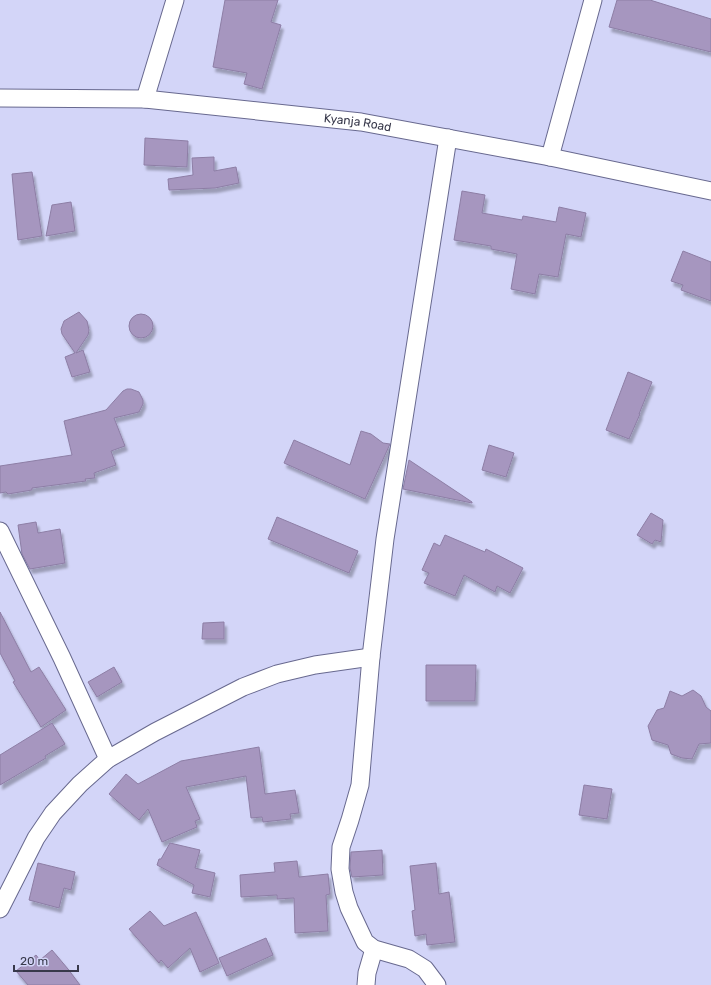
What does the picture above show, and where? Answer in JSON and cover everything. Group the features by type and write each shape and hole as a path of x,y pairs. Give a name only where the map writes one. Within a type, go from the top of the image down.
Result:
{"street":[{"path":"145,99 175,0"},
{"path":"550,157 593,0"},
{"name":"Kyanja Road","path":"0,98 145,99 361,122 550,157 711,191"},
{"path":"437,985 425,969 409,959 374,949 365,942 349,908 344,892 340,869 341,847 360,785 371,657 385,539 448,138"},
{"path":"0,531 62,658 108,759"},
{"path":"0,910 36,838 53,813 80,784 108,759 155,732 243,687 270,676 315,665 371,657"},
{"path":"366,985 367,973 374,949"}],"building":[{"path":"225,0 278,0 271,22 281,25 262,89 244,84 247,73 213,67"},
{"path":"617,0 650,0 711,19 711,52 609,27"},
{"path":"145,138 188,141 187,167 144,165"},
{"path":"214,157 214,171 236,167 239,183 215,188 169,190 168,179 193,175 192,158"},
{"path":"32,172 42,236 18,240 12,174"},
{"path":"462,191 485,195 482,213 522,220 523,216 556,222 559,207 586,213 581,237 566,234 558,277 539,274 535,294 511,289 517,254 491,249 491,246 454,240"},
{"path":"71,202 75,231 46,236 52,205"},
{"path":"683,251 711,262 711,301 681,290 683,285 671,281"},
{"path":"79,312 87,321 89,330 88,335 76,353 83,350 90,372 72,377 65,357 75,353 62,334 61,329 64,321"},
{"path":"136,314 146,314 153,321 153,331 146,338 136,338 129,331 129,321"},
{"path":"628,372 652,382 629,439 606,430"},
{"path":"127,389 139,392 143,400 143,404 139,412 114,418 125,446 111,451 116,465 94,473 95,478 85,479 86,481 32,488 32,490 8,494 6,492 0,493 0,466 72,455 64,421 106,410 123,391"},
{"path":"361,431 371,434 383,443 390,444 365,499 284,463 294,440 350,465"},
{"path":"489,445 514,453 506,477 482,470"},
{"path":"409,460 472,502 472,503 403,489"},
{"path":"651,513 663,520 661,542 655,540 652,544 637,535"},
{"path":"277,517 358,551 349,573 268,539"},
{"path":"36,522 38,533 60,529 65,563 30,569 22,554 18,525"},
{"path":"445,535 485,552 486,549 523,568 510,593 497,586 495,592 464,575 455,596 424,583 429,573 422,570 434,543 440,546"},
{"path":"0,612 31,672 39,667 66,710 41,727 13,682 15,681 0,653"},
{"path":"224,622 224,639 202,639 203,623"},
{"path":"426,665 476,665 475,701 426,701"},
{"path":"114,667 122,682 97,697 88,682"},
{"path":"693,690 701,696 706,707 711,711 711,743 699,744 692,759 682,758 671,754 668,745 652,740 648,726 657,710 664,708 670,691 682,696"},
{"path":"52,723 65,744 45,756 46,758 0,785 0,755"},
{"path":"259,747 265,794 295,790 299,813 290,814 291,819 263,822 262,817 251,818 246,776 186,787 200,819 195,821 197,827 162,842 148,809 139,820 109,794 126,774 138,784 181,761"},
{"path":"584,785 612,789 607,819 579,815"},
{"path":"170,843 200,850 195,868 215,873 210,897 192,893 194,885 157,865 159,859 161,859"},
{"path":"382,850 383,875 352,877 350,868 351,852"},
{"path":"297,861 299,877 328,874 330,894 326,895 328,931 295,933 294,898 277,899 277,895 241,897 240,875 275,872 274,863"},
{"path":"38,863 75,872 71,890 64,888 59,908 29,900"},
{"path":"436,863 439,894 449,892 455,942 427,945 426,934 415,936 412,911 415,910 410,866"},
{"path":"150,911 164,926 196,912 219,963 200,972 190,948 168,968 161,960 159,963 129,929"},
{"path":"266,938 273,955 227,976 219,958"},
{"path":"52,950 80,985 28,985 16,971 36,955 40,960"}]}
